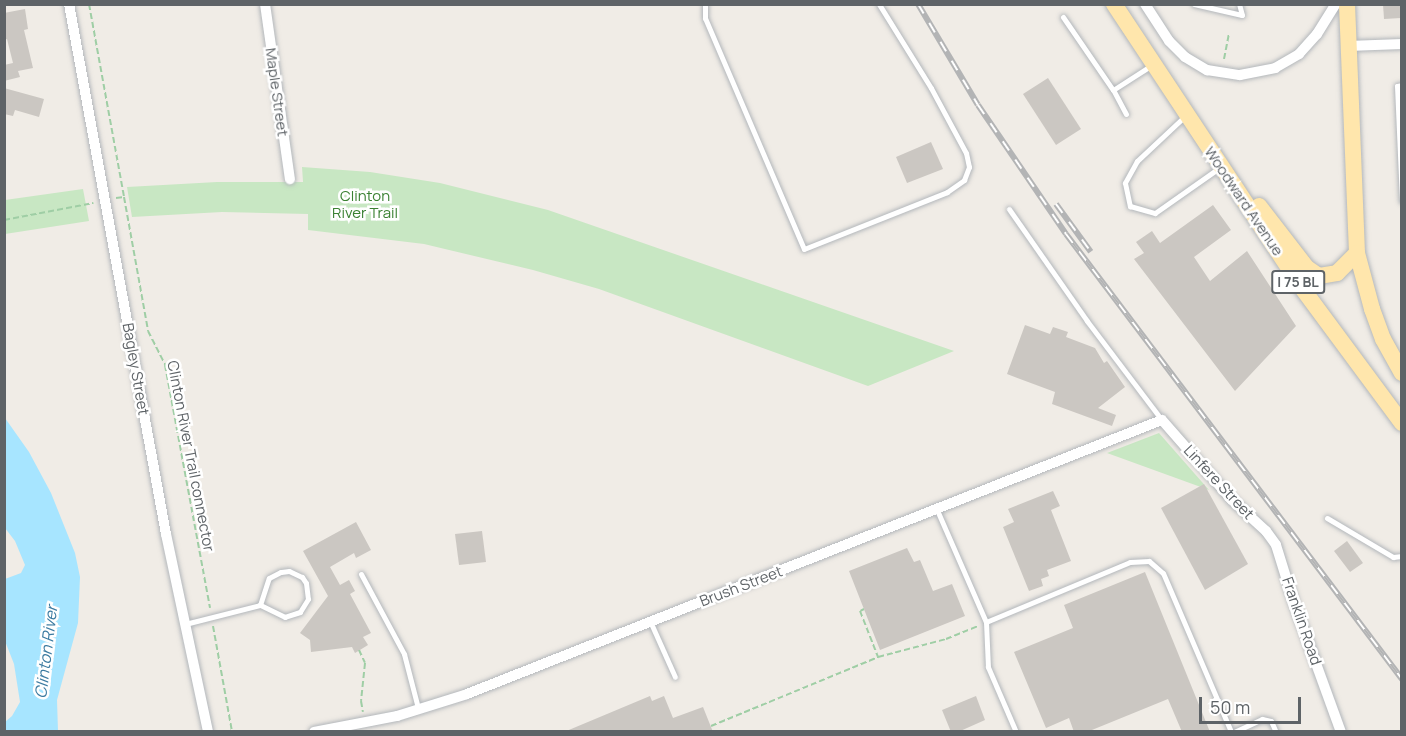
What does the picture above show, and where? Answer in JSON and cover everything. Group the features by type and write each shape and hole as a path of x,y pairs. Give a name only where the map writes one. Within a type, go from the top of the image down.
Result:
{"main road":[{"name":"Woodward Avenue","path":"1114,4 1302,288 1401,423"},
{"path":"1347,4 1357,253 1372,309 1401,373"},
{"path":"1221,166 1254,199 1307,268 1313,272 1320,276 1337,273 1357,253"}],"street":[{"name":"Bagley Street","path":"69,4 185,624 208,732"},
{"name":"Maple Street","path":"265,4 290,179"},
{"path":"1145,4 1169,41 1185,57 1207,70 1222,74 1253,74 1288,62 1309,45 1336,4"},
{"path":"1348,46 1401,44"},
{"name":"Brush Street","path":"314,732 367,723 419,710 467,694 1162,420"},
{"name":"Linfere Street","path":"1162,420 1232,500 1266,531 1276,545"},
{"name":"Franklin Road","path":"1276,545 1294,603 1341,732"}],"lane":[{"path":"705,4 705,18 804,249 947,192 964,180 969,167 966,153 931,88 879,4"},
{"path":"1194,4 1242,15 1239,4"},
{"path":"1063,17 1113,90 1126,114"},
{"path":"1113,90 1153,64"},
{"path":"1401,85 1397,86 1401,201"},
{"path":"1186,115 1137,161 1125,183 1130,206 1155,213 1221,166"},
{"path":"1009,209 1087,321 1162,420"},
{"path":"938,510 987,622 988,667 1016,732"},
{"path":"1326,518 1393,557 1401,556"},
{"path":"987,622 1130,562 1149,561 1163,573 1233,732 1262,719 1271,721 1276,732"},
{"path":"185,624 260,605 277,616 293,616 305,606 309,591 306,583 289,571 274,574 265,585 260,605"},
{"path":"361,574 404,654 419,710"},
{"path":"650,621 675,677"}],"path":[{"name":"Clinton River Trail connector","path":"89,4 148,331 165,366 232,732"},
{"path":"1222,74 1229,33"},
{"path":"114,198 124,197"},
{"path":"4,220 93,203"},
{"path":"864,609 860,610 878,657"},
{"path":"711,726 878,657 946,639 987,622"},
{"path":"359,650 365,663 361,701 363,713"}],"green space":[{"name":"Clinton River Trail","path":"302,167 370,172 440,183 548,210 954,351 868,386 599,289 533,270 424,244 308,230 308,214 222,212 132,217 127,187 217,182 303,182"},
{"path":"83,189 89,221 5,234 5,200"},
{"path":"1159,433 1209,490 1107,453"}],"water":[{"name":"Clinton River","path":"5,418 29,452 51,493 75,553 80,577 78,623 57,700 58,731 5,731 5,722 12,716 20,702 14,664 5,641 5,579 21,573 25,565 15,541 5,528"}],"building":[{"path":"1383,4 1401,4 1401,18 1384,19"},
{"path":"25,9 28,29 24,30 33,68 18,71 20,77 4,81 4,65 13,63 7,39 4,40 4,13"},
{"path":"1048,78 1081,129 1056,145 1023,94"},
{"path":"4,88 44,99 39,117 15,110 13,116 4,114"},
{"path":"931,142 943,169 907,183 896,157"},
{"path":"1213,205 1231,230 1194,257 1210,281 1247,251 1296,326 1235,391 1134,259 1144,253 1136,242 1152,231 1160,243"},
{"path":"1025,325 1050,334 1053,327 1068,332 1066,337 1095,348 1104,363 1107,361 1125,387 1098,408 1116,415 1112,426 1052,404 1055,392 1007,374"},
{"path":"1204,484 1248,564 1205,590 1161,508"},
{"path":"1053,491 1060,506 1051,510 1071,561 1047,570 1049,576 1041,579 1043,586 1029,591 1003,527 1014,522 1008,509"},
{"path":"356,522 371,550 356,558 354,553 330,567 340,585 349,580 355,591 350,594 371,633 363,637 368,645 355,653 352,647 311,652 310,640 300,633 328,596 303,551"},
{"path":"482,531 486,562 459,565 455,534"},
{"path":"1347,541 1363,563 1350,572 1334,551"},
{"path":"907,548 914,562 920,560 933,591 952,584 965,616 880,650 849,571"},
{"path":"1145,572 1210,732 1182,732 1168,699 1087,732 1074,732 1069,718 1046,728 1014,652 1073,628 1064,605"},
{"path":"650,696 652,701 664,696 673,718 703,707 713,732 564,732"},
{"path":"976,696 985,720 958,732 951,732 942,710"}],"railway":[{"path":"918,4 978,105 1066,234 1402,679"},
{"path":"1056,204 1091,252"}]}
